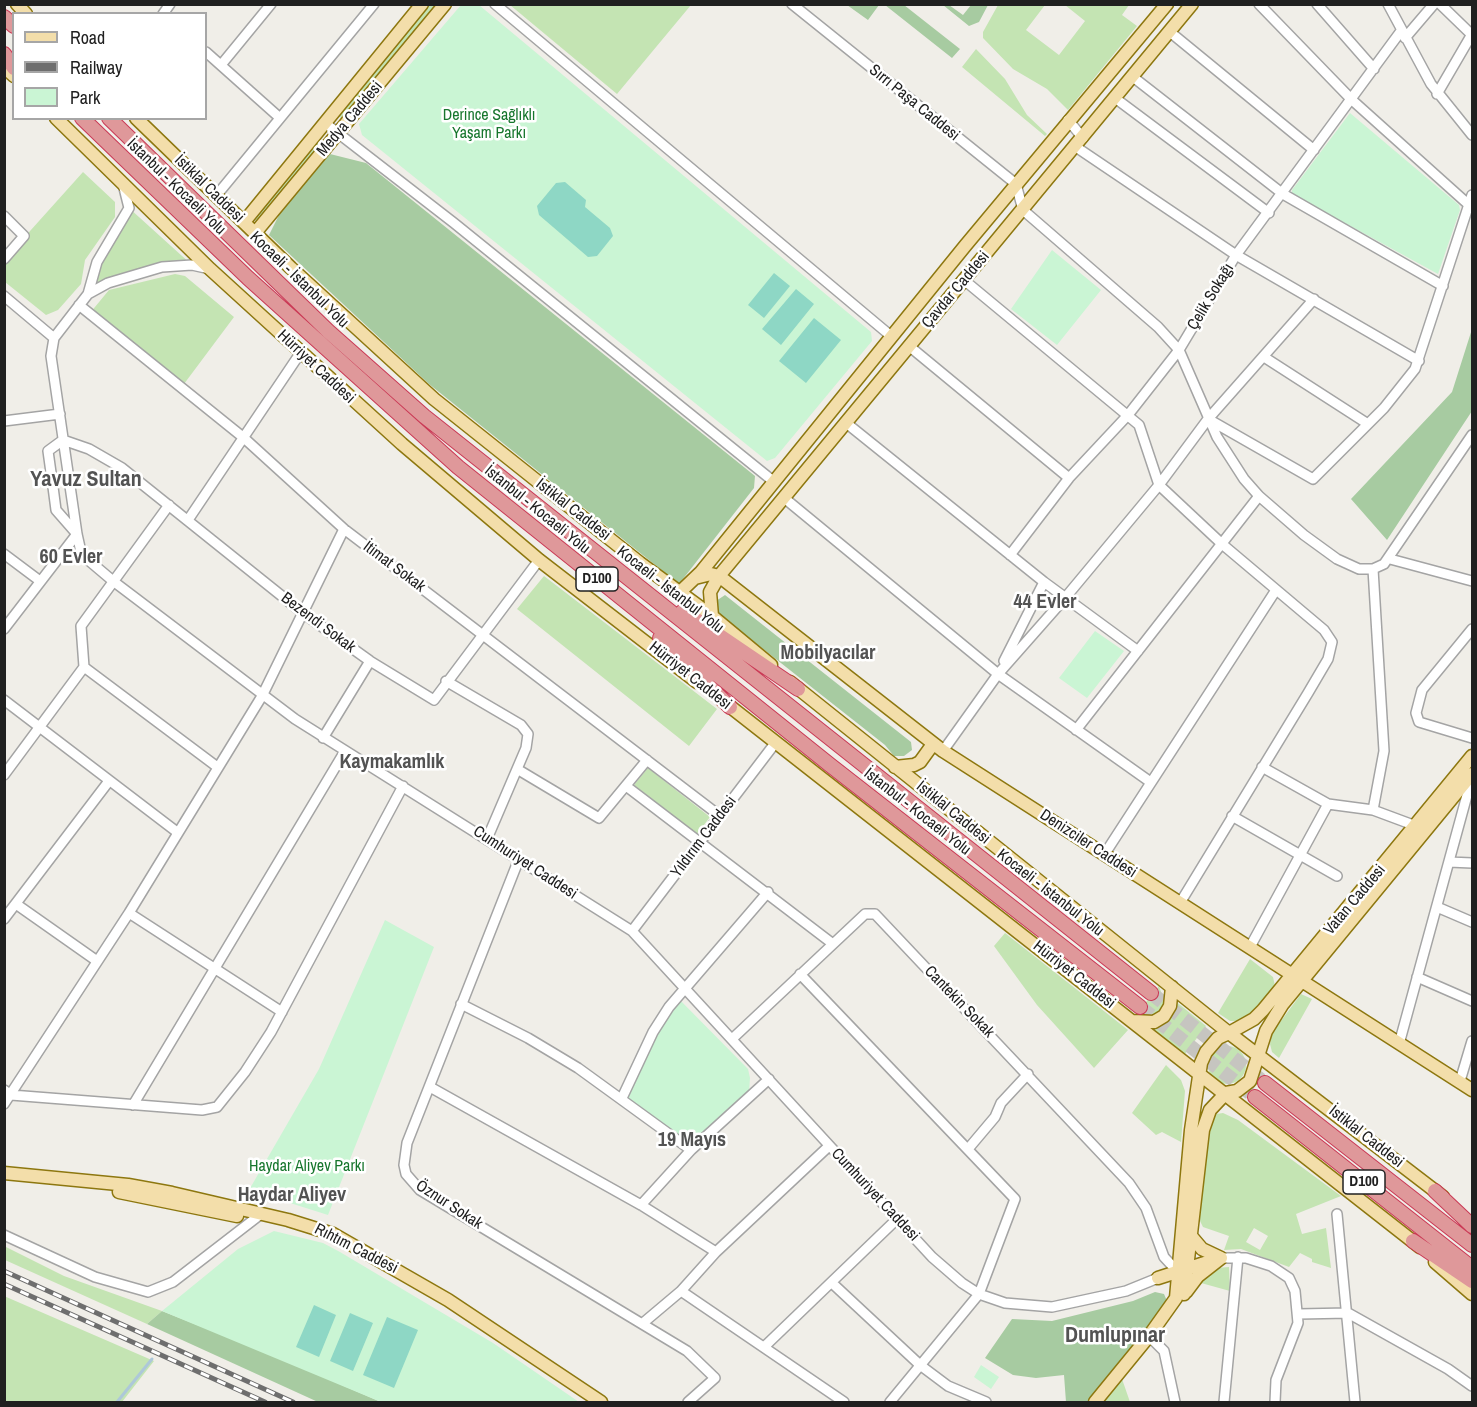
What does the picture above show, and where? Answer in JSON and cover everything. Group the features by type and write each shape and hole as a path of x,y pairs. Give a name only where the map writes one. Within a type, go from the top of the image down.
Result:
{"highway":[{"name":"İstanbul - Kocaeli Yolu","path":"84,120 248,278 366,387 458,467 618,596 1140,1007"},
{"name":"Kocaeli - İstanbul Yolu","path":"111,120 390,388 456,443 1150,993"},
{"path":"599,555 798,689"},
{"path":"618,596 730,707"},
{"name":"D100","path":"1265,1083 1473,1245"},
{"name":"D100","path":"1255,1097 1473,1268"},
{"path":"1435,1191 1473,1226"},
{"path":"1413,1241 1473,1281"}],"main road":[{"name":"Medya Caddesi","path":"244,222 422,4"},
{"name":"Medya Caddesi","path":"255,233 445,4"},
{"name":"Çavdar Caddesi","path":"679,593 695,578 1068,120 1167,4"},
{"name":"Çavdar Caddesi","path":"679,593 695,594 717,579 1192,4"},
{"name":"Hürriyet Caddesi","path":"58,120 210,269 402,444 539,560 776,742 1200,1074"},
{"name":"İstiklal Caddesi","path":"138,120 255,233 434,399 679,593 712,616 798,689 1229,1033"},
{"name":"Çavdar Caddesi","path":"712,616 709,602 717,579 717,567 724,542"},
{"path":"695,578 711,574 717,579"},
{"name":"Denizciler Caddesi","path":"717,579 938,748 1473,1090"},
{"path":"895,767 914,765 938,748"},
{"name":"Vatan Caddesi","path":"1226,1093 1237,1091 1250,1081 1271,1022 1416,826 1473,756"},
{"path":"920,762 920,787"},
{"name":"Vatan Caddesi","path":"1200,1074 1201,1063 1211,1044 1254,1019 1301,980 1473,774"},
{"path":"1132,1021 1154,1022 1164,1016 1170,1006 1172,987"},
{"path":"1229,1033 1259,1054"},
{"name":"İstiklal Caddesi","path":"1259,1054 1473,1220"},
{"path":"1178,1297 1178,1268 1191,1130 1200,1074 1413,1241 1473,1294"},
{"path":"1178,1268 1191,1236 1203,1130 1210,1110 1226,1093"},
{"name":"Rıhtım Caddesi","path":"4,1173 128,1185 257,1217 304,1231 350,1249 474,1324 588,1402"},
{"name":"Rıhtım Caddesi","path":"4,1177 126,1193 309,1226 359,1247 448,1300 602,1402"},
{"path":"1191,1236 1202,1249 1221,1258"},
{"path":"1158,1278 1178,1268 1221,1258"},
{"path":"1102,1402 1151,1338 1178,1297 1198,1276 1221,1258"},
{"path":"1158,1278 1170,1283 1178,1297"},
{"path":"1095,1402 1151,1338"}],"street":[{"path":"221,65 271,4"},
{"path":"216,196 374,4"},
{"path":"495,4 891,336"},
{"name":"Sırrı Paşa Caddesi","path":"792,4 1016,184"},
{"path":"1258,4 1352,100 1469,205"},
{"path":"1317,4 1374,69"},
{"path":"1388,4 1437,94 1473,135"},
{"name":"Çelik Sokağı","path":"1010,555 1069,478 1128,415 1179,350 1236,255 1374,69 1434,4"},
{"path":"1437,94 1472,34 1440,4"},
{"path":"1170,32 1314,150"},
{"path":"207,53 280,118"},
{"path":"1133,77 1283,194 1443,286"},
{"path":"1115,98 1269,213"},
{"path":"1068,120 1079,142 1236,255 1419,361"},
{"path":"325,123 454,223 773,481"},
{"path":"4,296 54,338 88,294 97,262 129,208 128,197 122,184"},
{"path":"1016,184 1023,210 1158,327 1179,350 1208,419 1227,455 1259,496 1304,535 1337,559 1359,569 1373,569 1390,559 1473,435"},
{"path":"1208,419 1313,479 1395,395 1419,361 1473,195"},
{"path":"4,216 24,236 4,260"},
{"path":"88,294 114,281 162,267 192,265 210,269"},
{"path":"964,280 1139,425 1159,485 1222,544 1330,637 1332,650 1180,903"},
{"path":"938,748 1159,485 1208,419 1314,299"},
{"name":"İtimat Sokak","path":"80,305 244,438 344,529 720,816"},
{"name":"Cumhuriyet Caddesi","path":"54,338 51,356 81,552 113,581 261,696 323,738 632,931 897,1220 947,1272 979,1294 1005,1304 1052,1307 1126,1291 1158,1278"},
{"path":"909,346 1069,478"},
{"path":"188,520 301,352"},
{"path":"1264,357 1368,424"},
{"path":"4,421 60,414"},
{"path":"845,422 1044,582 1138,651"},
{"path":"4,628 77,534 56,510 48,451 63,440"},
{"name":"Bezendi Sokak","path":"63,440 112,461 303,614 370,661 434,700 539,560"},
{"path":"1076,730 1259,496"},
{"path":"783,497 998,674 1149,781"},
{"path":"4,775 84,667 81,626 169,505"},
{"path":"4,1104 8,1092 129,912 216,766 261,696 344,529"},
{"path":"4,554 40,581"},
{"path":"1390,559 1473,581"},
{"path":"1373,569 1384,751 1373,810"},
{"path":"998,674 1044,582"},
{"path":"1104,855 1149,781 1276,590"},
{"path":"1473,629 1422,690 1416,713 1419,722 1473,738"},
{"path":"323,738 370,661"},
{"path":"84,667 216,766"},
{"path":"446,681 525,729 528,742 487,839"},
{"path":"4,700 177,832"},
{"name":"Yıldırım Caddesi","path":"632,931 776,742"},
{"path":"133,1105 345,752"},
{"path":"517,769 599,818 647,760"},
{"path":"1262,767 1328,804 1373,810 1416,826"},
{"path":"1399,1044 1473,774"},
{"path":"4,919 109,780"},
{"path":"8,1092 201,1110 217,1107 263,1045 403,786"},
{"path":"626,786 768,892 833,945"},
{"path":"1250,947 1328,804"},
{"path":"1232,816 1337,876"},
{"name":"Öznur Sokak","path":"519,860 404,1155 406,1174 411,1182 687,1351 714,1378 688,1402"},
{"path":"1449,862 1473,863"},
{"path":"622,1098 653,1032 684,986 768,892"},
{"path":"16,904 97,961"},
{"path":"1437,907 1473,922"},
{"path":"129,912 282,1012"},
{"name":"Cantekin Sokak","path":"732,1039 865,914 875,915 1028,1074 1138,1196 1158,1241 1178,1268"},
{"path":"801,974 1015,1199 979,1294 890,1402"},
{"path":"1417,977 1473,1001"},
{"path":"461,1004 528,1038 622,1098 691,1150"},
{"path":"1460,1081 1473,1041"},
{"path":"968,1149 995,1117 1001,1103 1028,1074"},
{"path":"641,1205 691,1150 769,1079"},
{"path":"430,1087 641,1205 716,1252"},
{"path":"643,1323 681,1290 716,1252 829,1146"},
{"path":"1337,1214 1355,1402"},
{"path":"4,1235 96,1277 148,1292 173,1282 257,1217"},
{"path":"764,1347 897,1220"},
{"path":"1158,1241 1170,1251 1180,1247"},
{"path":"1221,1258 1238,1257 1271,1266 1289,1278 1295,1291 1299,1314 1296,1334 1276,1380 1275,1402"},
{"path":"1224,1402 1238,1257"},
{"path":"832,1283 920,1365 948,1386 986,1402"},
{"path":"681,1290 840,1401"},
{"path":"1299,1314 1348,1313 1448,1369 1473,1386"},
{"path":"1151,1338 1164,1351 1175,1402"},
{"path":"698,1394 706,1402"}],"green space":[{"path":"427,5 440,5 344,120 337,115"},
{"name":"Derince Sağlıklı Yaşam Parkı","path":"461,5 479,5 871,332 872,341 775,458 767,461 362,135 359,124"},
{"path":"510,5 691,5 617,94"},
{"path":"847,5 879,5 868,20"},
{"path":"885,5 904,5 960,49 952,58"},
{"path":"943,5 949,5 963,15 971,5 988,5 979,22 969,26"},
{"path":"998,5 1045,5 1026,30 1059,55 1085,21 1065,5 1129,5 1122,15 1137,26 1068,110 1047,89 1013,69 983,38 983,32"},
{"path":"976,49 1005,79 1027,115 1047,134 1045,136 962,67"},
{"path":"1350,113 1459,205 1460,210 1438,274 1292,194 1292,190"},
{"path":"316,138 325,145 260,224 252,218"},
{"path":"330,154 366,163 755,476 754,488 679,584 429,384 269,235 285,203"},
{"path":"83,172 115,202 115,217 85,260 81,284 58,310 46,315 5,282 4,260"},
{"path":"565,182 586,200 585,207 610,228 613,236 597,256 588,257 539,215 537,206 556,183"},
{"path":"129,208 192,265 178,265 88,294 97,262"},
{"path":"1052,250 1101,290 1057,345 1011,309"},
{"path":"774,273 790,286 764,318 748,305"},
{"path":"175,274 185,276 234,317 181,388 90,313 109,290"},
{"path":"796,289 814,304 781,345 762,329"},
{"path":"814,318 841,340 806,383 779,361"},
{"path":"1472,329 1472,411 1387,540 1351,499 1452,392"},
{"path":"544,576 717,709 689,746 517,609"},
{"path":"725,595 911,742 912,750 904,756 894,756 885,745 720,615 716,610 716,601"},
{"path":"1095,631 1124,651 1087,698 1059,678"},
{"path":"648,768 710,817 697,834 634,785"},
{"name":"Haydar Aliyev Parkı","path":"385,920 434,947 328,1215 249,1190 319,1069"},
{"path":"1005,933 1128,1030 1094,1068 1037,1005 994,946"},
{"path":"1250,959 1273,977 1275,986 1254,1012 1240,1021 1230,1021 1218,1013"},
{"path":"1159,986 1165,1003 1158,1017 1133,1018"},
{"path":"1301,994 1312,999 1279,1058 1272,1052 1270,1044 1272,1033"},
{"path":"676,996 748,1069 750,1078 749,1092 691,1150 622,1098"},
{"path":"1174,1000 1206,1026 1185,1054 1151,1030 1162,1027 1170,1020"},
{"path":"1227,1046 1240,1052 1246,1065 1240,1078 1227,1084 1214,1078 1208,1065 1214,1052"},
{"path":"1166,1065 1181,1080 1185,1091 1181,1142 1162,1132 1156,1135 1132,1113"},
{"path":"1223,1113 1238,1120 1341,1196 1296,1214 1302,1234 1326,1228 1331,1268 1312,1262 1312,1259 1300,1253 1289,1267 1241,1249 1224,1250 1229,1236 1203,1227 1199,1219 1208,1139 1216,1114","holes":["1254,1228 1268,1236 1260,1250 1246,1242"]},
{"path":"274,1231 323,1243 340,1252 493,1343 579,1402 381,1402 162,1311 238,1249"},
{"path":"4,1246 64,1276 162,1311 147,1324 5,1260"},
{"path":"1229,1267 1230,1291 1201,1283 1200,1279 1216,1268"},
{"path":"1155,1292 1164,1294 1167,1301 1095,1402 1066,1402 1064,1375 1036,1378 1013,1375 985,1358 1012,1319 1052,1321 1133,1301"},
{"path":"4,1296 154,1361 122,1402 5,1402"},
{"path":"314,1305 336,1315 319,1357 296,1347"},
{"path":"162,1311 381,1402 318,1402 147,1324"},
{"path":"350,1313 373,1323 353,1371 330,1361"},
{"path":"387,1317 418,1330 394,1388 363,1375"},
{"path":"981,1365 999,1377 991,1389 974,1377"},
{"path":"1122,1379 1130,1402 1103,1402 1107,1398"}],"waterway":[{"path":"117,1402 152,1359"}],"tunnel":[{"path":"1151,993 1265,1083"},
{"path":"1140,1007 1255,1097"}],"railway":[{"path":"4,1271 293,1402"},
{"path":"4,1284 265,1402"}],"district":[{"name":"Yavuz Sultan","path":"86,480"},
{"name":"60 Evler","path":"71,558"},
{"name":"44 Evler","path":"1045,603"},
{"name":"Mobilyacılar","path":"828,654"},
{"name":"Kaymakamlık","path":"392,763"},
{"name":"19 Mayıs","path":"692,1141"},
{"name":"Haydar Aliyev","path":"292,1196"},
{"name":"Dumlupınar","path":"1115,1336"}]}
